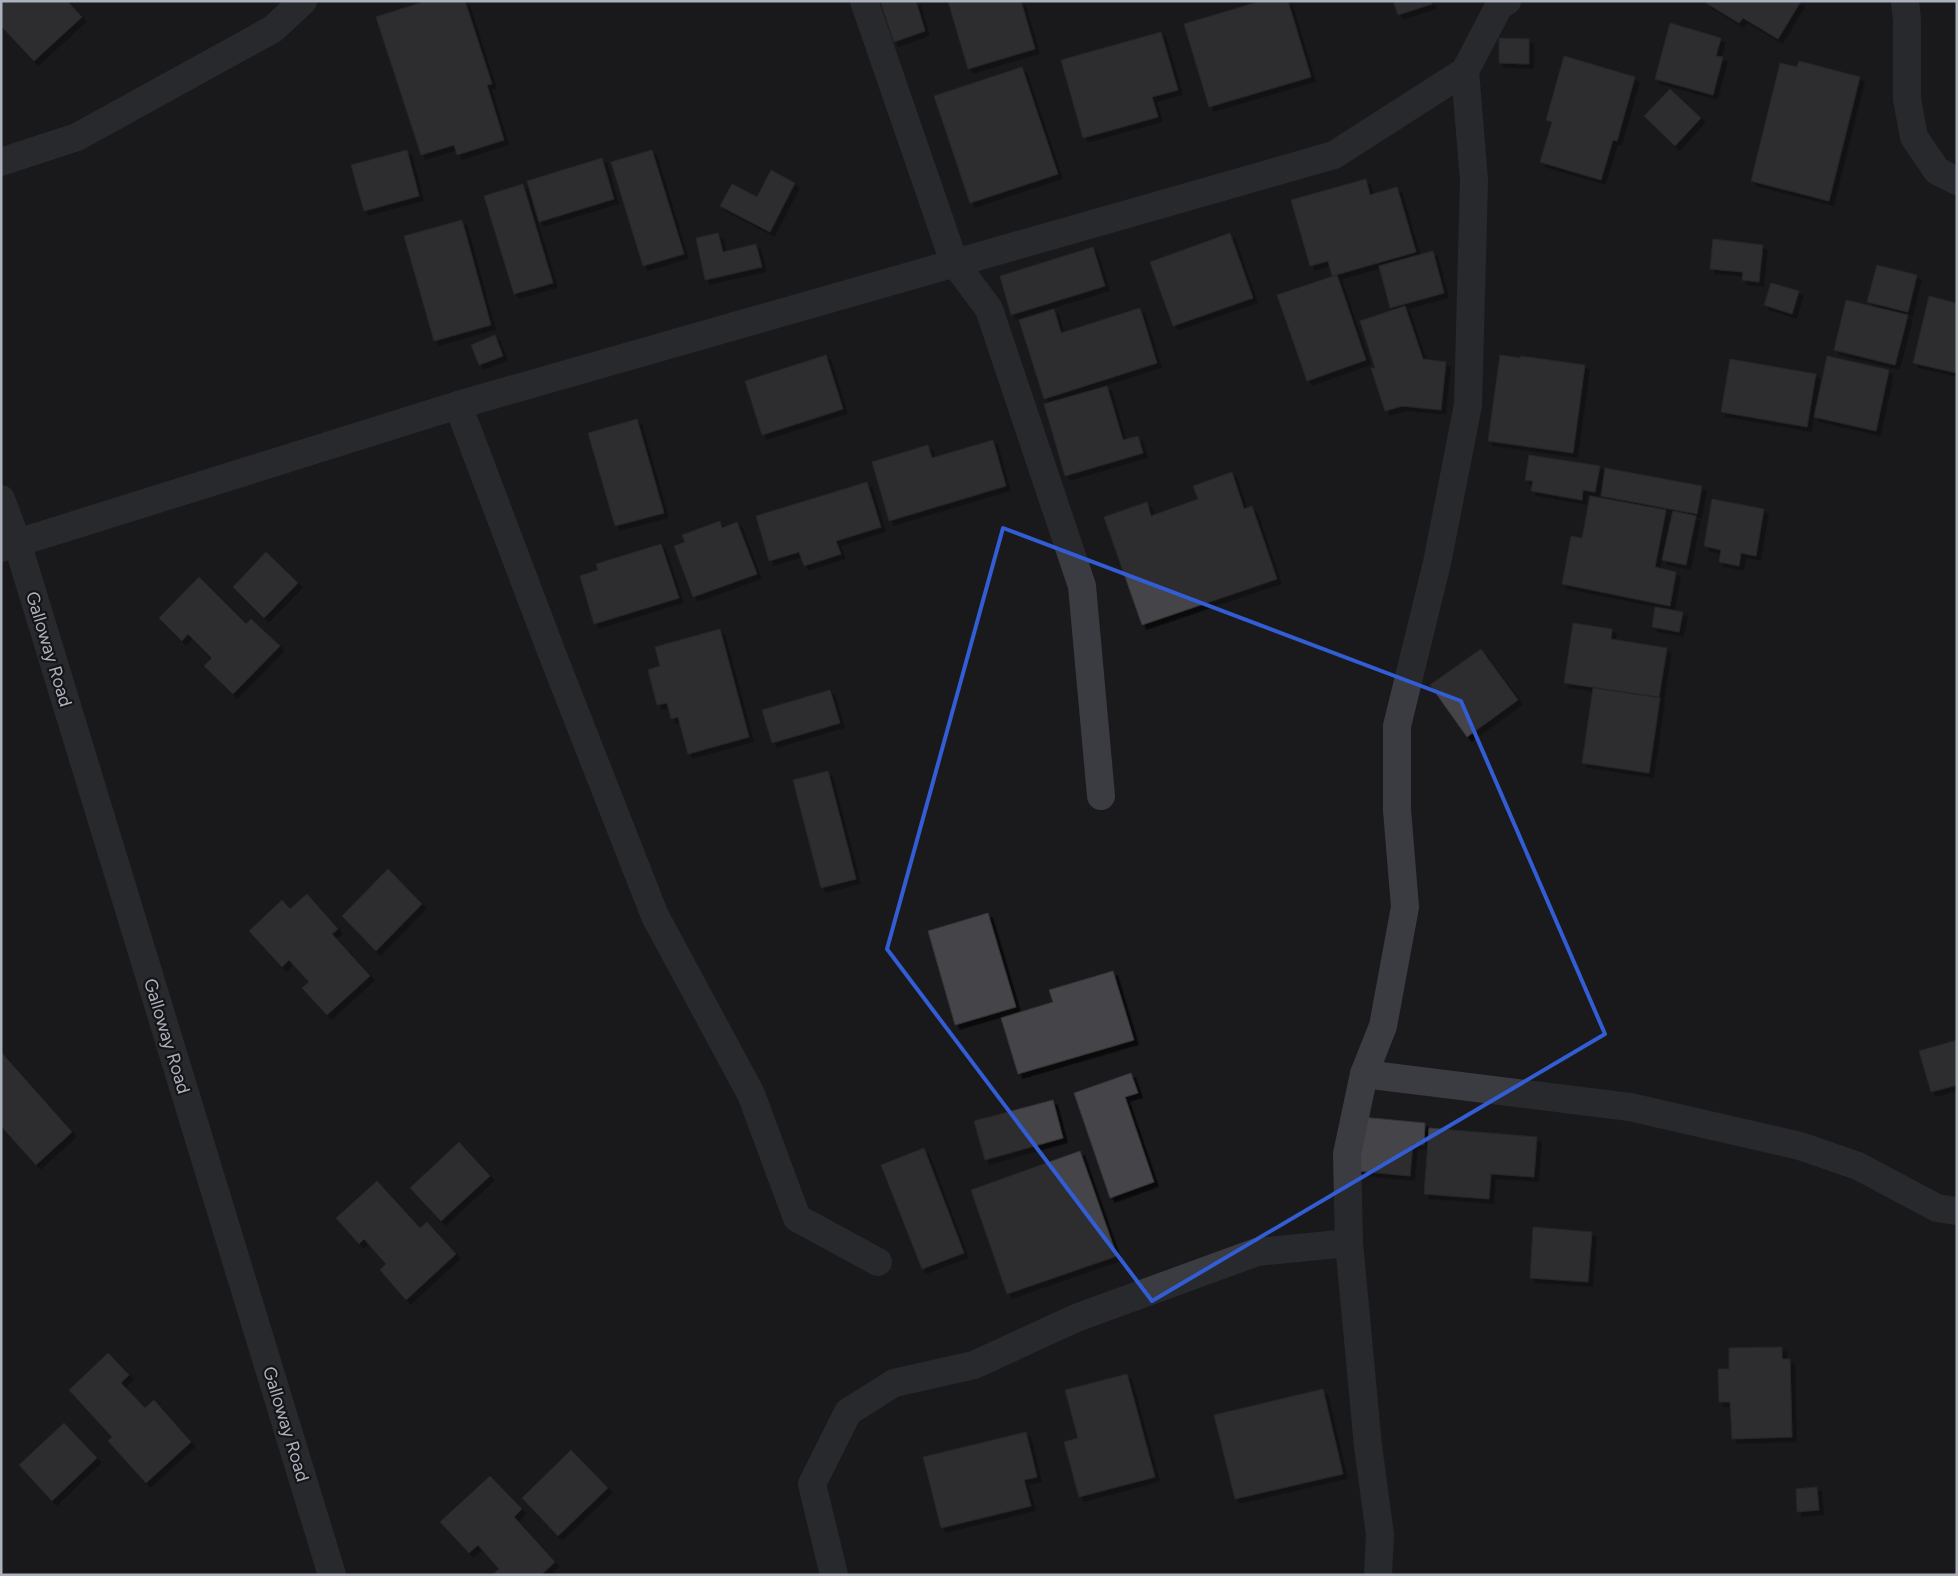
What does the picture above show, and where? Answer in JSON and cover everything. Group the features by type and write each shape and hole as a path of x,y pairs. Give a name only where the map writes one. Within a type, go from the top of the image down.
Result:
{"street":[{"path":"1,162 77,137 273,29 303,1"},
{"path":"864,1 954,262 989,310 1082,586 1101,796"},
{"path":"9,545 458,405 1334,155 1465,72 1499,6 1507,1"},
{"path":"1905,1 1907,20 1906,99 1914,137 1937,171 1957,182"},
{"path":"1378,1575 1380,1535 1368,1446 1349,1242 1347,1154 1364,1074 1383,1026 1405,907 1397,810 1397,726 1437,563 1468,405 1474,180 1465,72"},
{"path":"458,405 552,656 654,916 751,1094 797,1218 878,1262"},
{"name":"Galloway Road","path":"1,499 9,545 332,1575"},
{"path":"1364,1074 1630,1107 1790,1144 1858,1166 1938,1208 1957,1211"},
{"path":"834,1575 812,1484 848,1412 894,1382 974,1365 1076,1318 1256,1252 1349,1242"}],"highlighted area":[{"path":"1003,528 1461,701 1605,1034 1152,1301 887,949"}],"building":[{"path":"1,1 67,1 82,17 34,61 1,26"},
{"path":"426,1 465,1 492,84 487,85 504,140 457,155 454,145 421,155 376,17"},
{"path":"880,1 916,1 925,31 894,42"},
{"path":"948,1 1021,1 1035,49 968,69"},
{"path":"1261,1 1288,1 1311,77 1209,107 1184,24"},
{"path":"1393,1 1431,1 1432,4 1398,15"},
{"path":"1707,1 1801,1 1778,39 1743,18 1739,23 1706,3"},
{"path":"1670,23 1721,38 1716,56 1723,57 1713,95 1655,79"},
{"path":"1161,32 1178,90 1152,97 1158,117 1083,138 1061,60"},
{"path":"1499,38 1529,39 1529,64 1499,63"},
{"path":"1564,56 1635,77 1617,141 1613,140 1601,180 1540,162 1552,122 1546,120"},
{"path":"1799,61 1860,77 1829,201 1751,181 1780,63 1797,67"},
{"path":"1022,67 1058,174 970,203 934,96"},
{"path":"1670,89 1701,118 1675,146 1644,116"},
{"path":"407,150 419,196 364,211 351,165"},
{"path":"652,150 684,254 643,266 611,162"},
{"path":"602,158 614,199 539,222 527,181"},
{"path":"771,170 795,183 770,232 720,206 732,184 757,197"},
{"path":"1366,179 1370,195 1397,187 1416,252 1332,276 1328,261 1310,266 1291,200"},
{"path":"523,184 553,283 514,294 484,196"},
{"path":"462,220 491,325 434,341 404,236"},
{"path":"718,233 723,252 756,244 762,267 705,280 696,238"},
{"path":"1230,233 1253,298 1173,326 1150,262"},
{"path":"1713,239 1763,245 1759,282 1742,280 1743,272 1710,269"},
{"path":"1093,247 1105,286 1011,315 1000,276"},
{"path":"1433,251 1444,293 1390,308 1379,266"},
{"path":"1877,265 1917,275 1908,312 1867,302"},
{"path":"1337,275 1366,360 1307,381 1277,295"},
{"path":"1771,283 1799,291 1792,314 1764,305"},
{"path":"1929,296 1956,303 1957,299 1957,373 1913,363"},
{"path":"1846,300 1908,315 1895,365 1834,350"},
{"path":"1405,306 1423,359 1446,362 1441,410 1402,406 1385,411 1371,368 1375,368 1360,321"},
{"path":"1140,308 1157,363 1044,399 1019,320 1054,309 1061,333"},
{"path":"495,335 503,356 479,365 471,345"},
{"path":"826,355 843,409 762,435 745,381"},
{"path":"1500,355 1585,365 1573,453 1488,441"},
{"path":"1827,356 1889,370 1876,431 1814,417"},
{"path":"1730,359 1816,374 1807,427 1721,412"},
{"path":"1107,386 1123,440 1138,436 1143,453 1065,476 1044,404"},
{"path":"637,419 664,513 615,526 588,433"},
{"path":"993,440 1006,486 889,521 872,462 928,445 932,458"},
{"path":"1529,455 1600,466 1595,492 1583,490 1582,500 1531,491 1533,481 1525,480"},
{"path":"1605,468 1702,486 1697,514 1601,496"},
{"path":"1232,472 1244,509 1252,506 1277,579 1142,625 1104,517 1147,502 1151,516 1198,499 1193,486"},
{"path":"867,482 881,527 836,541 841,554 804,566 799,552 769,561 756,516"},
{"path":"1590,496 1666,510 1655,567 1676,572 1670,606 1562,584 1571,536 1582,538"},
{"path":"1712,499 1764,509 1756,556 1741,553 1739,566 1719,562 1721,550 1704,546"},
{"path":"1673,511 1696,516 1686,565 1662,560"},
{"path":"720,521 722,528 737,522 757,574 693,597 674,546 685,542 682,535"},
{"path":"661,544 679,598 594,624 580,576 598,570 596,564"},
{"path":"266,552 298,583 264,618 233,587"},
{"path":"199,577 246,624 251,619 280,646 233,694 204,666 212,658 188,634 182,641 159,618"},
{"path":"1655,607 1683,612 1679,632 1652,627"},
{"path":"1573,623 1612,629 1611,639 1667,648 1659,697 1564,683"},
{"path":"720,629 749,737 688,754 678,717 671,719 667,703 657,705 648,670 660,666 655,647"},
{"path":"1481,649 1518,700 1467,737 1430,685"},
{"path":"1593,688 1660,698 1649,773 1582,763"},
{"path":"830,690 840,723 772,743 762,710"},
{"path":"828,771 856,879 821,888 793,780"},
{"path":"388,869 422,904 376,951 342,916"},
{"path":"307,894 338,929 332,934 370,976 327,1015 302,988 309,982 289,960 282,967 249,931 282,900 290,909"},
{"path":"988,913 1016,1007 955,1025 928,931"},
{"path":"1113,971 1134,1040 1018,1074 1001,1018 1053,1002 1049,990"},
{"path":"1957,1040 1957,1085 1931,1092 1919,1051"},
{"path":"1,1052 72,1132 36,1165 1,1126"},
{"path":"1131,1073 1138,1093 1125,1097 1154,1182 1110,1198 1074,1093"},
{"path":"1053,1100 1063,1138 985,1160 974,1121"},
{"path":"1361,1117 1425,1123 1424,1145 1413,1144 1410,1176 1357,1171"},
{"path":"1429,1128 1537,1137 1534,1177 1491,1174 1489,1199 1424,1194"},
{"path":"459,1142 490,1176 441,1221 410,1188"},
{"path":"924,1148 964,1253 922,1269 881,1165"},
{"path":"1080,1151 1117,1256 1007,1294 971,1190"},
{"path":"377,1181 420,1228 427,1222 456,1254 406,1300 380,1270 386,1264 364,1239 359,1244 336,1218"},
{"path":"1533,1227 1592,1232 1588,1282 1530,1278"},
{"path":"1782,1347 1782,1359 1790,1359 1792,1437 1732,1439 1730,1402 1719,1402 1718,1369 1729,1369 1729,1348"},
{"path":"108,1353 129,1375 121,1383 145,1408 154,1400 191,1442 146,1483 108,1441 112,1437 69,1390"},
{"path":"1127,1374 1155,1477 1079,1497 1064,1442 1078,1438 1065,1390"},
{"path":"1323,1389 1343,1474 1235,1499 1214,1415"},
{"path":"64,1423 97,1458 52,1501 19,1465"},
{"path":"1026,1432 1037,1477 1024,1480 1031,1506 941,1528 923,1457"},
{"path":"571,1450 608,1488 558,1536 522,1498"},
{"path":"490,1476 522,1509 514,1517 555,1562 541,1575 492,1575 499,1569 478,1545 469,1553 440,1522"},
{"path":"1817,1487 1819,1510 1797,1512 1796,1489"}]}
